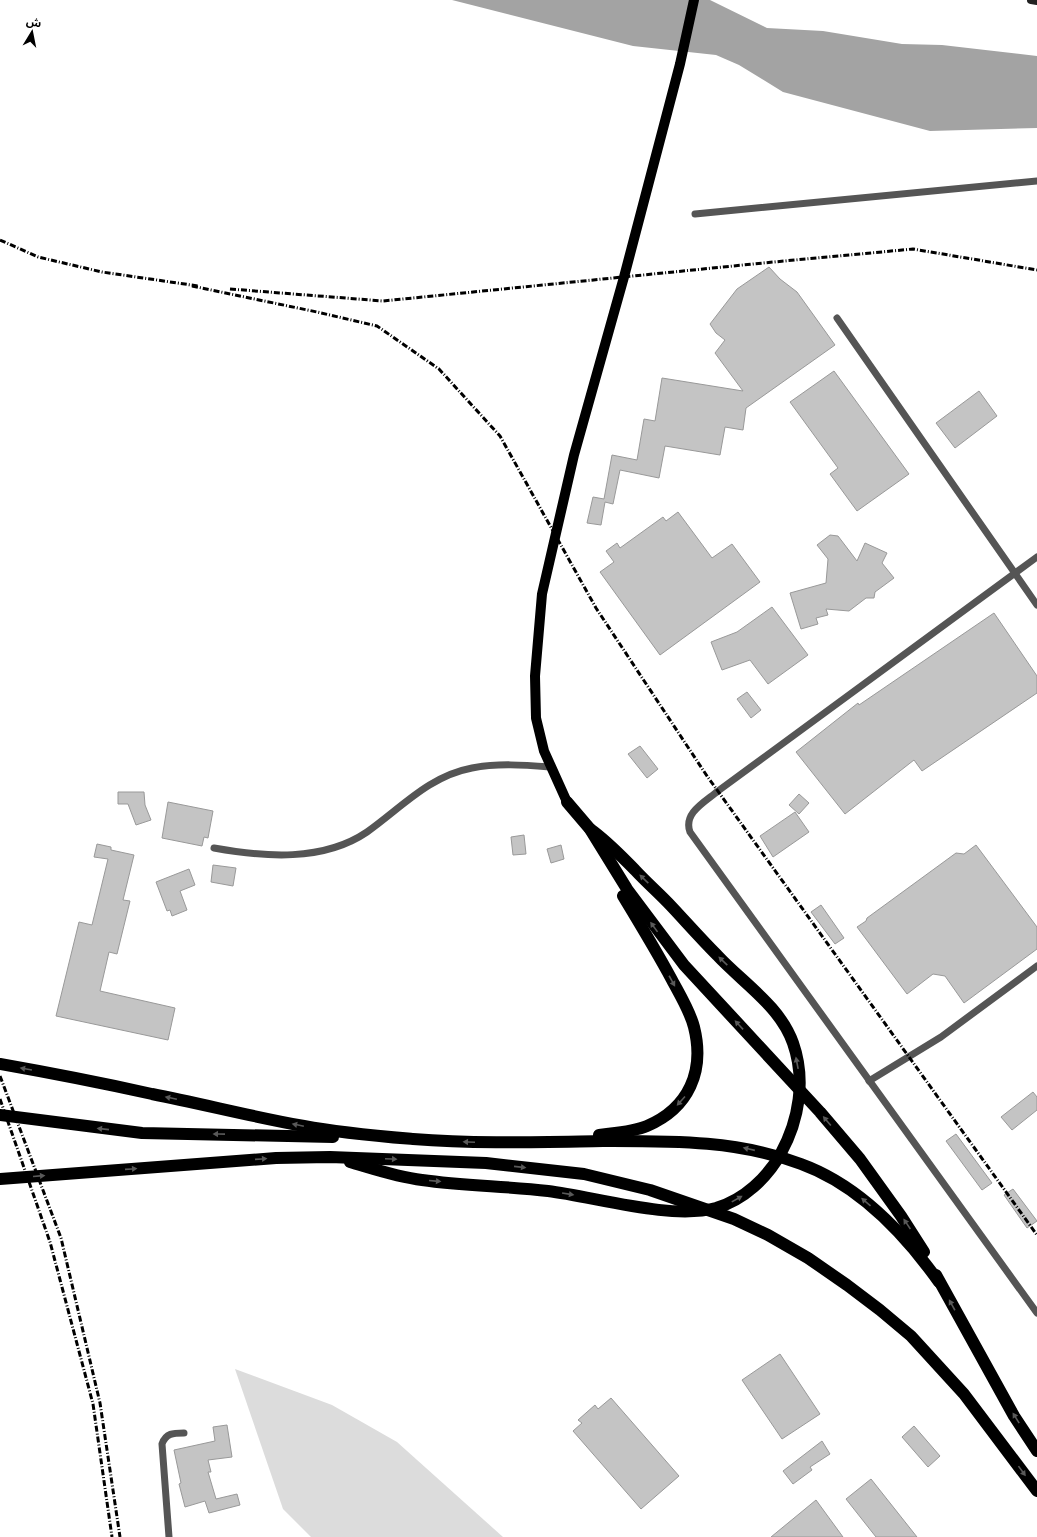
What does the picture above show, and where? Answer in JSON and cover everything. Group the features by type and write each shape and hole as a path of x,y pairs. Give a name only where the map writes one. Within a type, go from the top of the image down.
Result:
{"highway":[{"path":"567,802 590,829 627,889 684,965 820,1112 860,1159 921,1245 939,1282 1014,1416 1037,1451"},
{"path":"536,1142 612,1134 645,1127 668,1115 685,1098 695,1076 698,1049 694,1026 685,1004 659,956 567,802"},
{"path":"330,1156 395,1176 423,1180 548,1191 668,1210 694,1212 717,1208 734,1201 753,1188 778,1159 788,1140 796,1115 801,1086 794,1044 778,1015 718,957 672,906 615,849 590,829"},
{"path":"0,1064 51,1073 305,1127 412,1139"},
{"path":"0,1115 142,1133 412,1139 471,1142 690,1142 731,1146 768,1154 802,1164 830,1177 860,1197 882,1216 914,1248 939,1282"},
{"path":"0,1179 276,1158 330,1156 486,1164 584,1174 650,1190 734,1219 768,1235 808,1258 847,1284 911,1336 942,1369 991,1428 1037,1491"}],"main road":[{"path":"567,802 550,767 539,733 534,701 542,594 574,455 624,277 680,64 694,0"}],"street":[{"path":"1031,0 1037,1"}],"lane":[{"path":"695,214 1037,181"},
{"path":"837,318 1037,605"},
{"path":"1037,557 718,791 695,809 688,820 690,832 1037,1314"},
{"path":"214,848 245,853 285,855 334,848 365,833 412,795 451,775 471,768 495,765 550,767"},
{"path":"869,1081 942,1037 1037,966"},
{"path":"169,1537 162,1444 164,1438 168,1434 184,1433"}],"shaded area":[{"path":"452,0 710,0 767,28 823,31 902,44 942,45 1037,56 1037,128 930,131 783,92 739,65 716,55 633,46"},
{"path":"235,1369 332,1405 397,1442 503,1537 311,1537 283,1509"}],"building":[{"path":"769,267 780,279 797,292 835,345 746,408 743,430 725,427 720,455 665,446 659,478 620,470 613,504 605,502 601,525 587,523 593,497 604,499 612,455 637,460 644,419 655,421 662,378 743,391 715,353 725,340 716,333 710,324 737,289"},
{"path":"834,371 909,474 857,511 830,474 838,468 790,402"},
{"path":"979,391 997,416 955,448 936,423"},
{"path":"678,512 712,558 732,544 760,582 660,655 600,572 614,562 606,551 617,543 620,548 663,517 666,521"},
{"path":"830,535 838,536 857,561 865,543 887,553 882,563 894,578 875,592 874,598 866,598 849,611 826,609 828,615 816,618 818,624 801,629 790,593 826,583 828,559 817,545"},
{"path":"772,607 808,655 768,684 750,660 722,670 711,642 737,632"},
{"path":"994,613 1037,676 1037,693 922,771 914,760 845,814 796,752 858,703 859,705"},
{"path":"747,692 761,710 751,718 737,699"},
{"path":"640,746 658,769 647,778 628,754"},
{"path":"118,792 144,792 145,805 151,820 136,825 128,804 118,804"},
{"path":"799,794 809,803 799,814 789,805"},
{"path":"168,802 213,811 208,838 204,837 202,846 162,838"},
{"path":"795,812 809,832 773,857 760,836"},
{"path":"524,835 526,854 513,855 511,837"},
{"path":"97,844 111,847 111,850 134,855 123,900 130,901 117,954 109,952 100,991 175,1008 168,1040 56,1016 79,922 92,925 108,859 94,857"},
{"path":"561,845 564,859 551,863 547,849"},
{"path":"976,845 1037,927 1037,949 964,1003 945,976 933,974 907,994 857,927 866,921 867,918 956,853 964,854"},
{"path":"213,865 236,868 233,886 211,882"},
{"path":"189,869 195,885 180,891 187,910 172,916 170,910 167,911 156,882"},
{"path":"821,905 844,938 835,944 811,912"},
{"path":"1033,1092 1037,1097 1037,1110 1012,1130 1001,1117"},
{"path":"956,1134 992,1183 982,1190 946,1141"},
{"path":"1013,1189 1037,1221 1027,1228 1004,1195"},
{"path":"780,1354 820,1414 782,1439 742,1380"},
{"path":"611,1398 679,1476 641,1509 573,1431 582,1423 578,1420 595,1405 598,1409"},
{"path":"227,1425 232,1457 208,1460 211,1472 208,1472 216,1499 237,1494 240,1505 209,1513 205,1501 185,1507 179,1484 181,1483 174,1450 215,1441 213,1427"},
{"path":"914,1426 940,1456 928,1467 902,1437"},
{"path":"822,1441 830,1454 810,1467 812,1470 793,1484 783,1471"},
{"path":"871,1479 917,1537 876,1537 846,1499"},
{"path":"816,1500 843,1537 771,1537"}],"railway":[{"path":"0,240 38,257 102,272 198,286"},
{"path":"230,289 383,301 913,249 1037,270"},
{"path":"192,286 377,326 439,369 500,436 596,608 707,776 1037,1235"},
{"path":"0,1076 61,1238 100,1403 120,1537"},
{"path":"0,1099 50,1242 93,1404 112,1537"}]}
